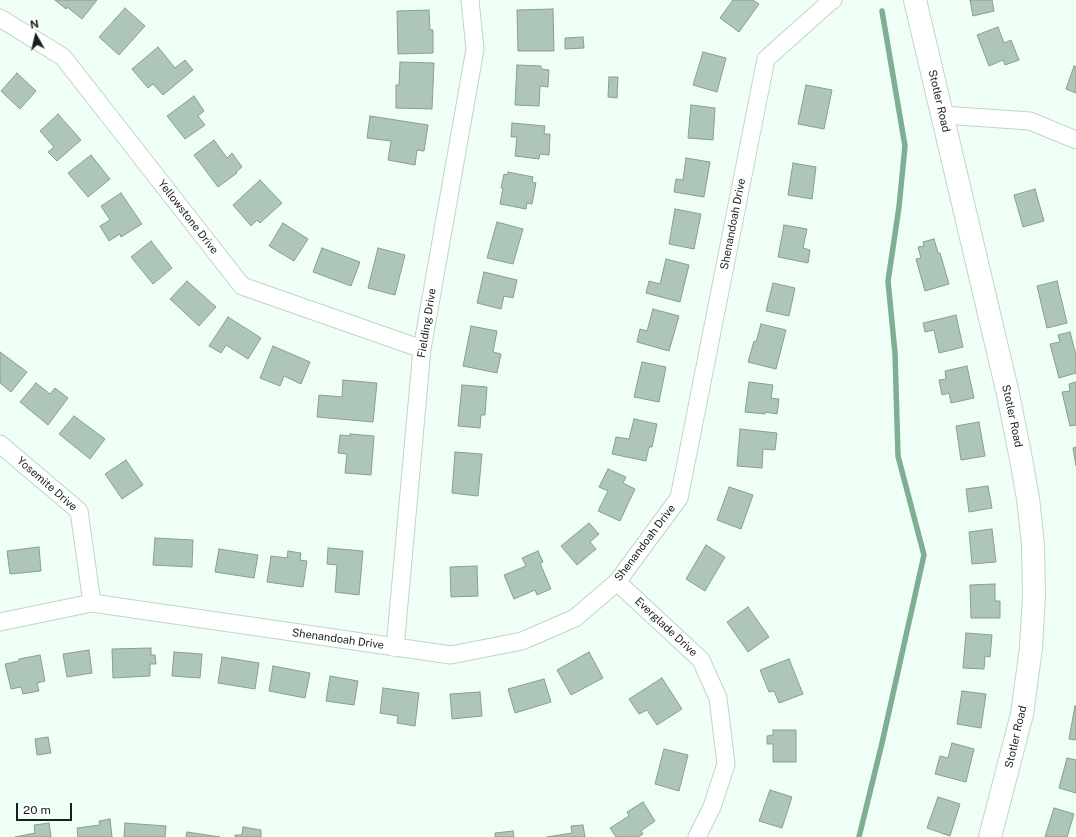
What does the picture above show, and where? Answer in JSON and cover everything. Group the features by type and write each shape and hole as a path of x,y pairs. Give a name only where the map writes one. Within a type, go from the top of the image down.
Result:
{"street":[{"name":"Fielding Drive","path":"395,648 422,349 475,49 470,0"},
{"name":"Shenandoah Drive","path":"0,622 92,603 451,655 522,642 574,618 618,582 679,498 766,59 831,0"},
{"name":"Stotler Road","path":"916,0 1010,401 1028,498 1033,545 1034,596 1031,648 1022,714 990,837"},
{"name":"Yellowstone Drive","path":"0,18 63,56 242,286 422,349"},
{"path":"942,115 1030,121 1076,140"},
{"name":"Yosemite Drive","path":"0,444 79,511 92,603"},
{"name":"Everglade Drive","path":"618,582 701,660 718,698 726,764 712,806 697,837"}],"building":[{"path":"55,0 97,0 82,19"},
{"path":"733,0 753,0 759,4 739,32 720,18"},
{"path":"970,0 992,0 994,11 973,16"},
{"path":"125,8 145,26 119,55 99,37"},
{"path":"553,9 554,51 518,51 517,10"},
{"path":"429,10 430,30 433,30 433,53 398,54 397,11"},
{"path":"998,27 1004,43 1011,40 1019,60 1005,65 1003,60 989,66 977,35"},
{"path":"583,37 584,48 565,49 565,38"},
{"path":"158,47 175,68 185,60 193,70 163,95 153,84 148,88 132,69"},
{"path":"703,52 726,58 717,92 693,85"},
{"path":"400,62 434,63 432,109 396,108 396,85 399,85"},
{"path":"517,65 541,66 541,69 549,70 548,87 540,86 539,106 515,105"},
{"path":"1074,66 1076,67 1076,93 1066,89"},
{"path":"17,73 36,91 20,109 1,91"},
{"path":"609,77 618,77 617,98 608,97"},
{"path":"806,85 832,90 824,129 798,124"},
{"path":"194,96 204,111 198,116 205,125 185,139 167,116"},
{"path":"691,105 715,108 713,140 688,138"},
{"path":"58,114 81,140 57,161 48,152 54,147 40,131"},
{"path":"370,116 428,125 424,151 417,150 415,165 388,160 391,141 367,138"},
{"path":"512,123 545,126 544,134 550,134 549,155 540,154 539,159 515,156 517,137 511,137"},
{"path":"214,140 227,158 232,153 242,167 236,172 237,173 218,187 194,155"},
{"path":"91,155 110,179 88,197 68,173"},
{"path":"686,158 710,162 704,197 674,192 676,179 683,180"},
{"path":"793,163 816,167 812,199 788,195"},
{"path":"508,172 533,177 532,182 536,183 532,204 527,203 526,209 500,204 504,174 507,175"},
{"path":"260,180 282,203 260,223 257,220 251,226 233,205"},
{"path":"1035,189 1044,221 1023,227 1014,195"},
{"path":"121,193 142,224 121,237 120,234 109,241 100,226 110,220 101,206"},
{"path":"675,209 701,214 694,249 669,244"},
{"path":"497,222 523,229 513,264 487,258"},
{"path":"283,223 308,239 294,261 269,246"},
{"path":"784,225 807,229 803,248 810,250 808,263 778,257"},
{"path":"934,239 938,253 940,253 949,284 925,291 916,259 921,258 918,247 924,246 923,242"},
{"path":"151,241 172,268 153,284 131,257"},
{"path":"322,248 360,262 351,286 313,272"},
{"path":"378,248 405,255 395,295 368,288"},
{"path":"666,259 689,265 680,302 646,293 649,281 660,284"},
{"path":"484,272 517,280 513,298 504,296 501,309 477,303"},
{"path":"187,281 216,307 199,326 170,299"},
{"path":"1057,281 1067,323 1047,328 1037,286"},
{"path":"773,283 795,288 789,316 766,311"},
{"path":"653,309 679,316 669,351 637,342 640,329 647,331"},
{"path":"956,315 963,347 939,353 934,330 925,332 923,323"},
{"path":"228,317 261,338 248,359 226,345 221,353 209,346"},
{"path":"761,324 786,330 776,369 748,362"},
{"path":"471,326 497,331 493,352 501,354 497,373 463,366"},
{"path":"1070,332 1076,355 1076,373 1059,378 1050,344 1060,342 1058,335"},
{"path":"273,346 310,362 301,384 284,376 280,386 260,378"},
{"path":"0,352 27,372 11,392 0,383"},
{"path":"642,362 666,367 659,402 634,397"},
{"path":"967,366 974,398 951,403 949,393 942,395 939,380 946,379 945,371"},
{"path":"343,380 377,383 373,422 317,417 319,395 342,397"},
{"path":"749,382 773,385 771,398 779,399 777,414 765,412 765,414 745,412"},
{"path":"1076,382 1076,425 1070,426 1062,392 1070,391 1069,384"},
{"path":"36,383 50,394 55,388 68,398 48,425 20,402"},
{"path":"462,385 487,387 485,415 481,415 480,428 458,426"},
{"path":"74,416 105,439 90,459 59,434"},
{"path":"634,419 657,424 652,447 649,447 646,461 612,454 616,437 629,439"},
{"path":"979,422 985,456 961,460 956,426"},
{"path":"740,429 777,433 775,450 763,449 762,468 737,466"},
{"path":"350,434 374,436 371,475 345,473 347,454 338,453 340,435 350,436"},
{"path":"1076,447 1076,466 1073,448"},
{"path":"455,452 482,454 478,496 452,493"},
{"path":"126,460 143,485 122,499 105,474"},
{"path":"608,469 626,477 623,483 635,489 620,521 598,511 608,491 599,487"},
{"path":"988,486 992,508 969,512 966,489"},
{"path":"729,487 753,495 741,529 717,520"},
{"path":"589,523 599,534 590,542 596,549 577,565 561,546"},
{"path":"992,529 996,562 972,564 969,532"},
{"path":"155,538 193,540 192,567 153,565"},
{"path":"706,545 725,557 705,591 686,579"},
{"path":"39,547 41,571 10,574 7,551"},
{"path":"328,548 363,551 359,595 335,592 337,565 327,564"},
{"path":"219,549 258,555 254,578 215,572"},
{"path":"288,551 301,553 300,560 307,561 303,587 267,582 271,556 287,558"},
{"path":"538,551 543,562 540,563 551,589 537,595 535,590 514,599 504,575 526,566 522,558"},
{"path":"477,566 478,596 451,597 450,567"},
{"path":"995,584 995,601 1000,601 1000,618 971,618 970,585"},
{"path":"748,607 769,637 748,652 727,622"},
{"path":"966,633 992,635 990,657 985,656 984,669 963,668"},
{"path":"151,648 151,655 155,655 156,664 150,664 150,676 113,678 112,649"},
{"path":"89,650 92,673 67,677 63,654"},
{"path":"174,652 202,654 200,678 172,676"},
{"path":"589,652 603,678 571,695 557,670"},
{"path":"40,655 45,681 37,683 39,691 23,694 21,687 11,689 5,664 19,661 19,659"},
{"path":"222,657 259,663 255,689 218,683"},
{"path":"789,659 803,694 779,703 774,691 769,692 760,670"},
{"path":"273,666 310,673 305,698 269,691"},
{"path":"330,676 358,681 354,705 326,701"},
{"path":"662,678 682,709 657,725 647,710 639,714 629,699"},
{"path":"544,679 551,702 515,713 508,689"},
{"path":"383,688 419,693 415,726 397,723 398,716 380,713"},
{"path":"962,691 986,694 981,728 957,724"},
{"path":"480,692 482,716 452,719 450,694"},
{"path":"1076,706 1076,740 1069,739"},
{"path":"773,730 796,730 796,762 773,762 773,744 767,744 767,736 773,735"},
{"path":"48,737 51,753 37,755 35,739"},
{"path":"952,743 974,749 966,782 935,774 940,756 948,758"},
{"path":"664,749 688,755 679,791 655,784"},
{"path":"1067,758 1076,760 1076,793 1059,788"},
{"path":"770,790 792,797 782,828 759,821"},
{"path":"938,797 960,804 950,836 927,828"},
{"path":"643,802 655,821 641,831 643,834 638,837 616,837 610,828 629,816 627,812"},
{"path":"1054,808 1074,814 1067,837 1045,837"},
{"path":"110,819 112,837 78,837 77,828 100,825 99,821"},
{"path":"49,823 51,837 15,837 35,833 34,825"},
{"path":"125,823 166,826 165,837 124,837"},
{"path":"583,825 585,837 547,837 572,833 571,826"},
{"path":"243,827 261,830 261,837 235,837 235,835 242,835"},
{"path":"513,831 514,837 495,837 495,833"},
{"path":"187,832 220,837 186,837"}],"waterway":[{"path":"859,837 882,743 924,555 898,456 895,353 888,281 899,207 905,146 882,11"}]}
